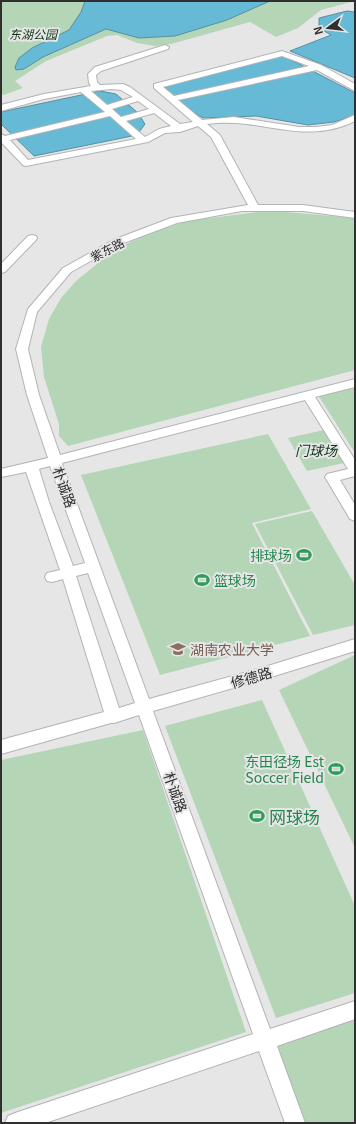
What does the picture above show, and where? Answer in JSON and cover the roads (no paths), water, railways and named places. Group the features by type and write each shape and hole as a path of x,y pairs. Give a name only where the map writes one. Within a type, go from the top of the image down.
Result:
{"street":[{"path":"98,88 93,83 92,74 98,69 165,47"},
{"path":"254,208 252,201 215,135 183,110 157,86 282,53 355,88"},
{"path":"172,99 316,68"},
{"path":"210,72 229,87"},
{"path":"1,108 98,88 124,87 180,129"},
{"path":"85,91 141,138"},
{"path":"139,98 108,111 5,138 26,163 141,138 148,139 162,131 180,129 215,119 245,120 300,130 333,128 355,118"},
{"path":"120,120 155,110"},
{"name":"紫东路","path":"55,461 33,395 22,349 32,311 67,270 117,242 175,220 242,208 303,208 355,215"},
{"path":"1,270 32,238"},
{"path":"1,472 55,461 355,383"},
{"path":"308,395 355,471 332,477 355,516"},
{"name":"朴诚路","path":"55,461 146,708 295,1123"},
{"path":"31,465 42,502 68,572 114,717"},
{"path":"52,577 94,566"},
{"name":"修德路","path":"1,747 146,708 355,645"},
{"path":"15,1123 355,1010"}],"water":[{"path":"85,1 270,1 227,20 175,36 139,38 106,29 43,57 24,69 16,70 15,67 19,58 32,48 69,30 81,12"},
{"path":"347,11 355,12 355,78 290,51 331,35 319,28 319,18"},
{"path":"282,55 355,93 355,115 334,122 308,125 256,116 203,118 186,108 160,86"},
{"path":"100,91 116,94 138,113 145,124 137,135 34,156 1,124 1,112"}],"place":[{"name":"排球场","path":"304,555"},
{"name":"篮球场","path":"202,580"},
{"name":"湖南农业大学","path":"178,649"},
{"name":"东田径场 Est Soccer Field","path":"336,769"},
{"name":"网球场","path":"257,816"}],"park label":[{"name":"东湖公园","path":"33,33"},
{"name":"门球场","path":"316,450"}]}
